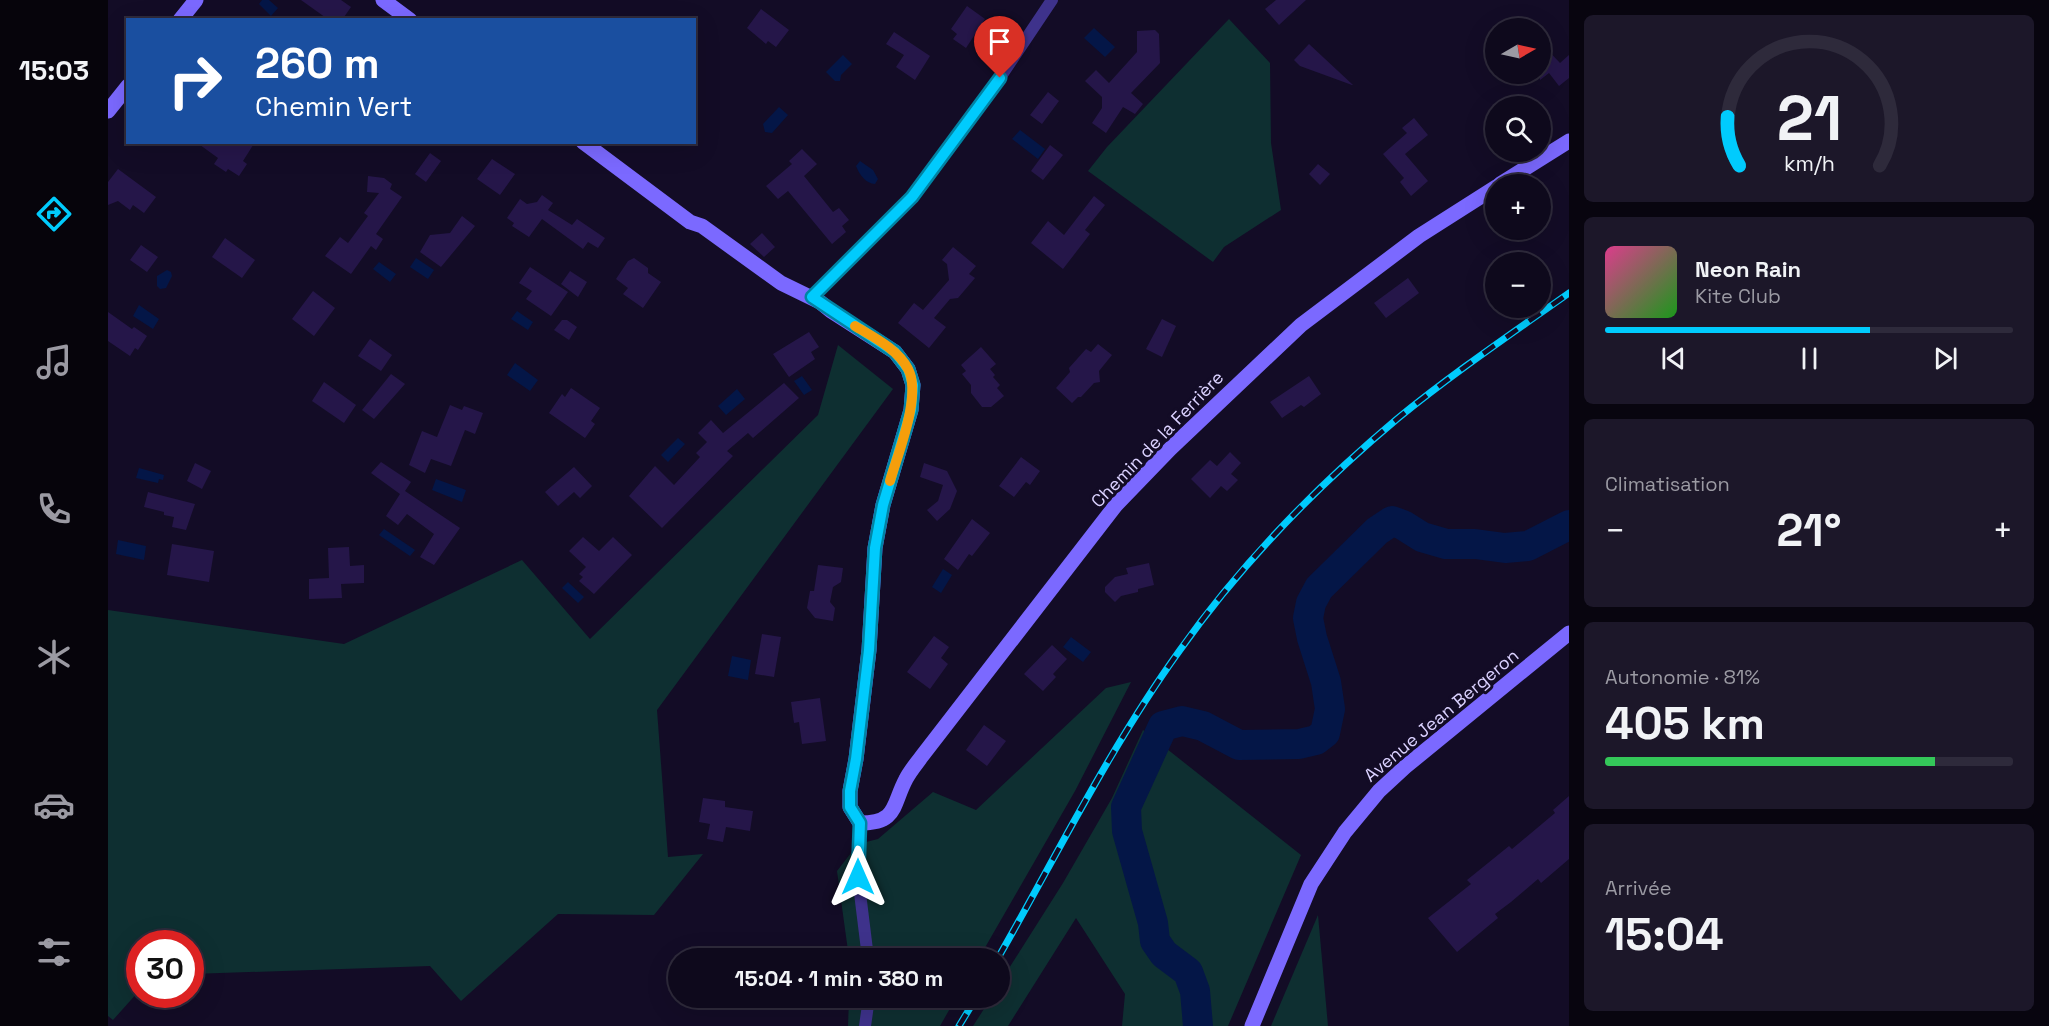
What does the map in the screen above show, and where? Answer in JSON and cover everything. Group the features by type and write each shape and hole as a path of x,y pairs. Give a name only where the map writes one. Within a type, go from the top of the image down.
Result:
{"street":[{"path":"182,18 196,0"},
{"path":"383,0 407,18"},
{"path":"812,297 912,197 987,97 1052,0"},
{"path":"108,111 126,88"},
{"path":"1516,174 1569,141"},
{"path":"586,144 690,222 702,226 781,283 812,297 895,352 908,369 913,385 911,410 883,505 875,548 869,650 850,791 850,807 860,823 858,877 867,948"},
{"name":"Chemin de la Ferrière","path":"860,823 880,822 888,816 898,801 905,780 929,747 1116,505 1170,449 1301,325 1419,236 1485,194"},
{"name":"Avenue Jean Bergeron","path":"1252,1026 1311,884 1345,832 1379,791 1405,767 1569,633"},
{"path":"865,1026 868,1008"}],"green space":[{"path":"1229,19 1270,63 1271,143 1281,210 1224,247 1213,262 1088,171 1107,147"},
{"path":"838,345 893,389 657,710 668,857 703,854 654,915 558,914 461,1001 430,966 204,974 204,930 126,930 126,1006 113,1020 108,1016 108,610 344,644 522,560 590,639 818,415"},
{"path":"1131,682 1075,791 985,948 848,948 837,871 858,844 878,839 933,792 976,810 1106,688"},
{"path":"1143,730 1301,855 1228,1026 1122,1026 1125,994 1076,918 1008,1026 973,1026 985,1008 1010,1008 1010,967 1063,883 1112,798"},
{"path":"1318,915 1328,1026 1271,1026"},
{"path":"849,1008 950,1008 940,1026 848,1026"}],"water":[{"path":"262,0 269,0 278,8 271,16 259,4"},
{"path":"1094,28 1115,47 1105,57 1084,38"},
{"path":"843,55 852,64 841,75 840,81 835,81 826,72"},
{"path":"779,107 788,115 772,133 765,132 763,124"},
{"path":"1020,130 1045,149 1038,159 1012,139"},
{"path":"860,161 873,170 878,179 875,184 866,180 859,172 856,166"},
{"path":"416,258 434,270 428,279 410,267"},
{"path":"379,262 396,274 390,282 373,269"},
{"path":"167,270 172,276 166,288 160,289 157,286 157,276"},
{"path":"139,305 159,319 153,329 133,316"},
{"path":"517,311 533,322 528,330 511,319"},
{"path":"515,363 538,380 530,391 507,375"},
{"path":"802,376 812,390 804,395 794,381"},
{"path":"737,389 745,399 726,415 718,406"},
{"path":"678,438 685,444 668,462 661,455"},
{"path":"139,468 164,475 163,480 159,479 158,483 136,478"},
{"path":"436,479 466,490 462,502 432,490"},
{"path":"384,529 415,550 410,556 379,535"},
{"path":"118,540 146,546 144,560 116,554"},
{"path":"943,569 952,575 941,593 932,587"},
{"path":"568,582 584,597 578,603 562,588"},
{"path":"1071,637 1091,652 1083,662 1063,647"},
{"path":"732,656 751,660 748,680 728,676"}],"building":[{"path":"301,0 341,0 351,7 343,18 326,18"},
{"path":"1276,0 1306,0 1279,25 1265,9"},
{"path":"967,6 985,19 966,48 953,39 957,34 951,29"},
{"path":"761,9 789,30 776,47 768,41 766,44 747,28"},
{"path":"1155,30 1159,34 1160,63 1131,93 1143,104 1135,114 1123,107 1106,133 1092,123 1102,108 1102,97 1085,81 1096,70 1109,83 1137,52 1137,31"},
{"path":"894,32 930,56 915,80 896,67 904,55 886,44"},
{"path":"1309,44 1353,85 1300,66 1294,60"},
{"path":"1551,54 1560,63 1569,55 1569,78 1559,86 1551,76"},
{"path":"1048,92 1059,101 1042,124 1030,115"},
{"path":"1414,118 1428,135 1405,154 1428,181 1411,196 1400,182 1404,178 1383,154 1407,133 1402,128"},
{"path":"199,144 254,144 243,161 247,164 239,176 228,169 226,172 214,164 218,158"},
{"path":"1050,145 1063,155 1043,180 1031,171"},
{"path":"802,149 817,164 804,176 833,212 839,208 849,220 842,226 846,232 832,244 788,191 778,199 766,186 792,164 789,161"},
{"path":"430,153 441,161 426,182 415,174"},
{"path":"492,159 515,174 500,195 477,179"},
{"path":"1318,164 1330,174 1320,185 1309,174"},
{"path":"118,169 156,197 144,213 133,205 130,210 118,201 108,205 108,182"},
{"path":"368,176 384,178 392,184 390,189 402,197 376,234 383,239 376,250 371,246 351,274 325,256 340,237 348,243 368,216 364,213 379,193 367,192"},
{"path":"542,195 553,203 548,210 572,225 577,219 605,238 598,248 588,242 583,249 542,219 529,237 512,226 514,223 507,218 520,199 527,204 537,202"},
{"path":"1094,196 1105,205 1085,230 1090,234 1063,269 1031,243 1048,221 1064,235"},
{"path":"462,216 475,226 441,267 420,252 430,235 450,233"},
{"path":"762,233 775,247 764,257 750,244"},
{"path":"225,238 255,260 242,278 212,257"},
{"path":"141,245 158,257 147,272 130,260"},
{"path":"953,247 976,266 969,274 975,278 958,298 950,299 934,318 946,327 929,348 898,323 914,303 923,310 949,280 947,264 942,260"},
{"path":"634,258 648,268 648,273 661,282 643,308 623,294 628,288 616,279 628,261"},
{"path":"530,267 568,292 551,316 526,299 532,291 519,283"},
{"path":"570,271 587,282 578,297 561,284"},
{"path":"1408,278 1419,293 1386,318 1374,303"},
{"path":"313,291 335,308 314,336 292,319"},
{"path":"108,312 132,329 134,327 147,336 138,350 135,348 130,356 108,341"},
{"path":"1162,319 1176,326 1162,357 1146,349"},
{"path":"562,320 567,320 577,327 569,340 554,330"},
{"path":"809,332 819,347 811,352 815,359 789,377 773,354"},
{"path":"370,339 392,355 381,371 358,356"},
{"path":"1098,344 1112,355 1099,371 1100,382 1094,383 1072,403 1056,388 1070,372 1069,368 1086,349 1091,352"},
{"path":"981,347 996,364 990,369 1000,385 997,388 1004,396 991,407 982,407 971,393 971,385 962,374 966,371 961,365"},
{"path":"391,374 405,384 374,419 362,410"},
{"path":"1309,376 1321,394 1304,407 1301,405 1282,418 1270,402"},
{"path":"324,382 356,405 344,423 312,401"},
{"path":"784,383 799,398 753,438 748,433 727,451 733,456 662,528 629,496 655,466 674,485 700,457 696,453 707,442 698,433 711,420 723,433"},
{"path":"571,388 600,408 591,421 595,424 585,438 549,413 562,394 565,397"},
{"path":"450,405 462,410 464,406 483,413 475,434 465,430 451,466 431,459 425,473 409,465 422,431 437,437"},
{"path":"1230,452 1241,463 1231,474 1238,480 1227,491 1221,486 1210,498 1191,479 1210,460 1217,466"},
{"path":"1021,457 1040,471 1030,485 1026,482 1014,497 999,486"},
{"path":"381,462 411,482 405,491 460,528 434,565 420,557 434,534 407,514 398,525 386,516 400,494 371,473"},
{"path":"195,463 211,471 202,489 187,481"},
{"path":"924,463 947,471 957,491 950,509 937,521 927,510 938,501 943,485 920,477"},
{"path":"574,467 592,486 580,498 574,492 558,506 545,492"},
{"path":"148,492 195,504 186,530 172,527 174,517 144,507"},
{"path":"972,519 990,533 972,556 969,554 958,570 944,559"},
{"path":"583,537 599,551 613,537 632,555 594,594 579,581 583,577 579,574 586,567 569,551"},
{"path":"172,544 214,551 209,582 167,575"},
{"path":"349,547 350,566 364,565 364,583 341,584 342,598 309,599 309,579 329,578 328,548"},
{"path":"1149,563 1154,585 1121,596 1115,602 1105,592 1105,587 1115,577 1128,574 1126,568"},
{"path":"818,565 843,568 841,582 833,587 830,602 835,608 833,621 815,618 807,608 810,591 814,591"},
{"path":"762,634 781,637 774,677 755,674"},
{"path":"934,636 949,647 941,658 948,664 930,689 907,672"},
{"path":"1052,645 1067,659 1053,674 1056,677 1043,691 1024,674"},
{"path":"820,698 826,741 802,744 799,722 794,723 791,702"},
{"path":"984,725 1006,741 987,766 966,750"},
{"path":"1569,796 1569,859 1541,883 1538,879 1495,914 1498,918 1457,952 1428,918 1471,884 1467,880 1509,846 1512,849 1555,813 1553,810"},
{"path":"703,798 725,801 725,807 753,811 750,831 726,827 723,842 707,839 710,824 699,822"}],"waterway":[{"path":"1198,1026 1195,991 1188,972 1164,954 1155,941 1153,923 1127,831 1126,807 1163,726 1182,721 1203,726 1239,745 1299,744 1316,740 1325,733 1330,709 1326,682 1308,618 1311,603 1319,588 1377,531 1392,521 1422,537 1446,544 1475,544 1505,548 1528,546 1569,525"}],"railway":[{"path":"1004,948 1130,725 1180,650 1228,587 1309,499 1397,419 1460,370 1569,293"},
{"path":"959,1026 970,1008"}],"slow traffic":[{"path":"855,326 895,352 908,369 913,385 911,410 890,481"}],"route":[{"path":"858,877 860,823 850,807 850,791 869,650 875,548 883,505 911,410 913,385 908,369 895,352 812,297 912,197 1000,78"}]}
